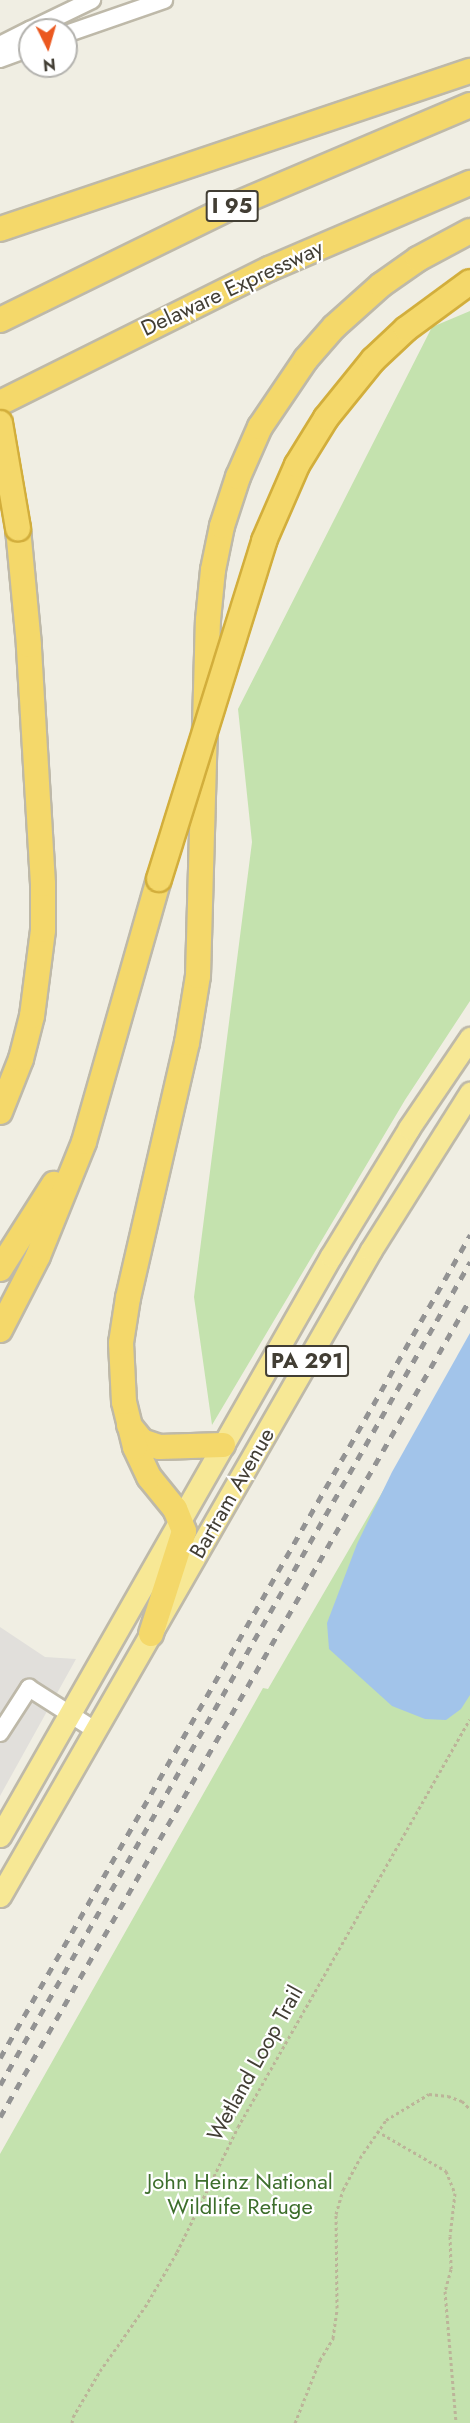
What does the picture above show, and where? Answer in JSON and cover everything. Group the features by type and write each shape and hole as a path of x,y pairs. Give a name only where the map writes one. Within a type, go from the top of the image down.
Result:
{"highway":[{"path":"0,229 470,71"},
{"name":"I 95","path":"0,320 237,204 470,105"},
{"name":"Delaware Expressway","path":"0,403 302,254 470,183"},
{"path":"151,1634 184,1531 181,1520 144,1467 128,1424 121,1374 122,1330 187,1043 198,976 209,603 213,570 228,502 260,427 290,379 320,342 364,299 399,272 470,231"},
{"path":"0,1330 38,1256 70,1179 97,1100 159,879 264,541 297,465 337,404 374,360 406,329 470,282"},
{"path":"0,1112 27,1038 39,977 43,884 27,614 18,528 0,423 146,329"},
{"path":"0,1080 18,1028 28,971 36,796"},
{"path":"0,1269 31,1224 60,1173 116,1026"},
{"path":"128,1424 134,1434 151,1446 177,1448 222,1444"}],"main road":[{"name":"Bartram Avenue","path":"0,1836 222,1444 372,1188 470,1038"},
{"name":"Bartram Avenue","path":"0,1896 371,1250 470,1093"}],"street":[{"path":"55,18 92,0"},
{"path":"78,30 164,0"},
{"path":"0,45 18,36"},
{"path":"0,59 18,52"},
{"path":"0,1732 29,1688 95,1730"}],"path":[{"name":"Wetland Loop Trail","path":"72,2423 73,2417 100,2371 145,2307 177,2252 238,2127 470,1719"},
{"path":"295,2423 320,2360 333,2338 337,2308 336,2214 343,2190 377,2131 386,2120 429,2094 448,2096 462,2101 470,2109"},
{"path":"377,2131 446,2171 455,2193 450,2236 451,2269 445,2291 456,2423"}],"green space":[{"path":"470,311 470,1001 405,1100 212,1425 194,1297 252,842 238,709 432,327"},
{"name":"John Heinz National Wildlife Refuge","path":"470,1341 470,2423 0,2423 0,2154 263,1688 268,1689"}],"shaded area":[{"path":"0,1627 45,1657 76,1659 0,1796"}],"water":[{"path":"470,1333 470,1695 461,1709 446,1720 425,1719 392,1706 329,1649 327,1623 357,1544 392,1472"}],"railway":[{"path":"0,2058 470,1235"},
{"path":"0,2085 470,1262"},
{"path":"0,2117 470,1299"}]}
